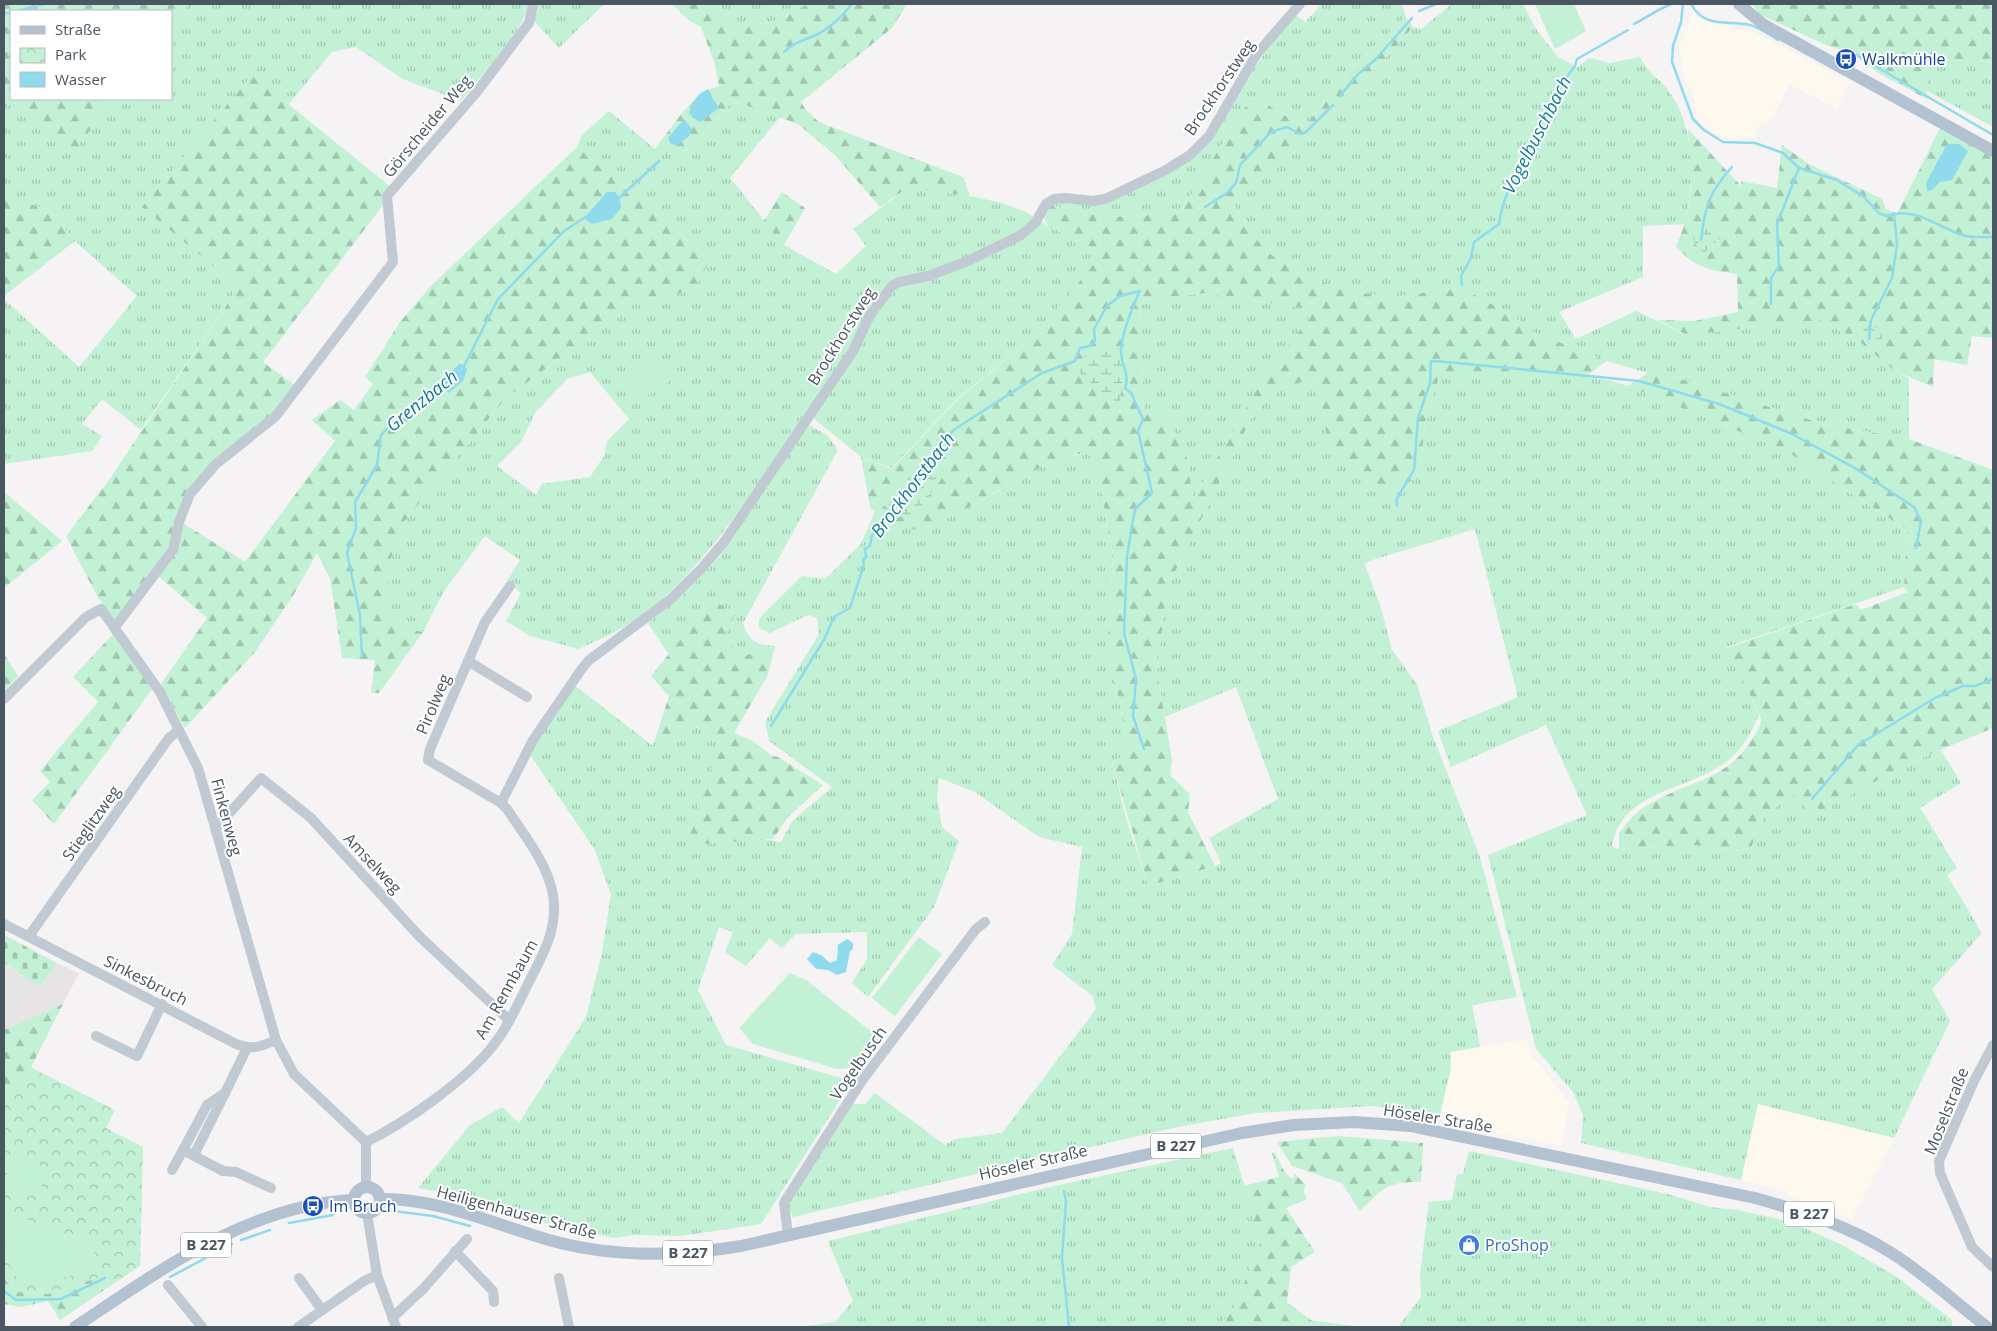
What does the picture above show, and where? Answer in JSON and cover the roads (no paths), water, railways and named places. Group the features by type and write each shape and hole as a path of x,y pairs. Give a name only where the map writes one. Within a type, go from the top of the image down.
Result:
{"main road":[{"path":"1739,4 1764,25 1993,151"},
{"name":"Höseler Straße","path":"851,1220 1242,1133 1294,1125 1354,1122 1410,1126 1755,1198 1801,1211 1847,1230 1890,1252 1986,1327"},
{"path":"366,1186 376,1191 380,1199 377,1208 367,1213 357,1210 353,1200 357,1190 366,1186"},
{"name":"Heiligenhauser Straße","path":"380,1199 392,1199 458,1210 551,1241 586,1249 661,1255 704,1252 851,1220"},
{"name":"B 227","path":"74,1327 158,1272 231,1233 297,1209 353,1200"}],"street":[{"name":"Görscheider Weg","path":"115,628 174,550 179,522 190,494 216,464 276,416 393,262 388,196 476,93 524,30 529,23 533,4"},
{"name":"Brockhorstweg","path":"501,803 534,740 588,661 685,586 718,548 853,351 870,315 892,286 954,266 1022,235 1035,223 1046,204 1054,199 1065,198 1093,201 1105,199 1166,170 1190,155 1209,136 1256,55 1300,4"},
{"name":"Pirolweg","path":"428,760 430,749 485,622 510,586"},
{"name":"Finkenweg","path":"4,699 86,617 101,609 160,692 198,768 269,1023 276,1040 294,1074 366,1142"},
{"name":"Pirolweg","path":"468,660 527,697"},
{"name":"Stieglitzweg","path":"29,936 169,738 180,730"},
{"name":"Am Rennbaum","path":"366,1142 381,1135 443,1092 475,1067 493,1046 509,1020 548,944 554,912 553,895 544,868 501,803 428,760"},
{"name":"Amselweg","path":"216,829 261,778 311,818 420,937 509,1020"},
{"name":"Vogelbusch","path":"788,1235 784,1203 861,1082 976,929 985,922"},
{"name":"Sinkesbruch","path":"4,924 247,1048"},
{"path":"96,1036 138,1056 162,1004"},
{"path":"194,1155 247,1048 256,1048 276,1040"},
{"name":"Moselstraße","path":"1993,1045 1974,1081 1939,1162 1940,1173 1972,1247 1993,1267"},
{"path":"172,1170 207,1105 225,1093"},
{"path":"366,1142 366,1186"},
{"path":"183,1150 223,1170 236,1172 271,1188"},
{"path":"367,1213 377,1275 394,1323 466,1239"},
{"path":"455,1251 493,1291 494,1302"},
{"path":"298,1327 377,1275"},
{"path":"299,1278 322,1310"},
{"path":"559,1278 569,1327"},
{"path":"168,1285 202,1327"}],"water":[{"path":"707,90 719,108 700,122 689,113 698,96"},
{"path":"684,119 692,129 690,135 677,146 670,143 668,138"},
{"path":"1947,144 1959,144 1968,151 1952,180 1940,182 1932,190 1927,191 1926,183"},
{"path":"607,192 615,192 620,198 621,208 612,219 592,224 584,218"},
{"path":"459,364 465,365 467,370 463,381 449,393 441,382"},
{"path":"847,939 853,943 853,949 850,951 846,972 837,975 828,970 816,969 807,959 813,952 821,955 830,963 837,960 838,945"}],"waterway":[{"path":"22,10 43,4"},
{"name":"Grenzbach","path":"784,52 795,44 825,30 851,4"},
{"name":"Brockhorstbach","path":"1419,11 1436,4"},
{"name":"Vogelbuschbach","path":"1634,24 1671,4"},
{"path":"1683,4 1681,22 1673,46 1672,62 1693,119 1704,130 1723,142 1755,143 1783,153 1799,168 1837,180 1864,197 1879,213 1886,216 1906,213 1925,218 1962,235 1993,237"},
{"path":"1691,4 1697,12 1710,20 1750,25 1761,29 1778,40"},
{"path":"4,13 10,13"},
{"name":"Brockhorstbach","path":"1340,96 1357,75 1375,60 1412,18"},
{"name":"Vogelbuschbach","path":"1462,285 1461,276 1471,258 1474,242 1499,224 1504,201 1513,180 1549,106 1575,66 1577,59 1628,30"},
{"path":"1853,53 1993,135"},
{"name":"Brockhorstbach","path":"1205,207 1227,193 1236,183 1240,165 1271,132 1287,127 1301,134 1306,132 1333,105"},
{"name":"Grenzbach","path":"618,199 659,161"},
{"path":"1701,240 1709,200 1718,184 1732,167"},
{"path":"1771,304 1771,278 1779,266 1777,224 1799,168"},
{"path":"1869,339 1871,320 1892,278 1897,245 1894,213"},
{"name":"Grenzbach","path":"463,368 498,299 564,231 587,216"},
{"name":"Brockhorstbach","path":"771,726 825,638 834,617 850,608 864,564 863,560 866,557 865,549 870,546 872,535 879,529 882,519 897,503 904,500 910,487 916,484 923,476 943,441 955,429 1042,373 1075,361 1080,348 1090,346 1095,341 1094,329 1107,306 1120,296 1140,291"},
{"path":"1139,292 1125,330 1121,353 1127,379 1125,388 1131,393 1143,419 1138,431 1152,493 1135,509 1127,556 1124,633 1136,679 1133,716 1144,749"},
{"path":"1397,506 1397,498 1414,470 1418,418 1430,383 1431,361 1447,362 1639,381 1719,404 1790,433 1855,468 1914,507 1921,521 1916,548"},
{"name":"Grenzbach","path":"362,656 360,615 347,553 356,528 355,502 377,465 381,435 400,415 422,402 431,390 445,386"},
{"path":"1812,799 1858,745 1935,698 1963,686 1975,686 1991,680 1993,677"},
{"path":"1064,1191 1066,1201 1062,1258 1069,1327"},
{"path":"386,1210 433,1216 470,1226"},
{"path":"289,1223 333,1215"},
{"path":"241,1240 270,1230"},
{"path":"170,1277 232,1244"},
{"path":"4,1291 16,1300 61,1299 105,1278"}],"place":[{"name":"Walkmühle","path":"1846,59"},
{"name":"Im Bruch","path":"313,1206"},
{"name":"ProShop","path":"1469,1245"}]}
